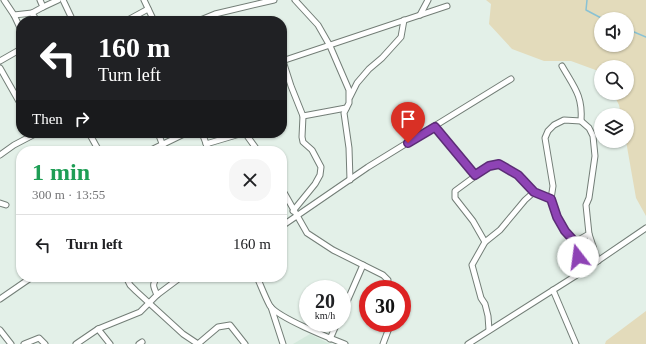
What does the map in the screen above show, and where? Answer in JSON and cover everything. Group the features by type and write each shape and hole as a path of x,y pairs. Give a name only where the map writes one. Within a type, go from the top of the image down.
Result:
{"street":[{"path":"4,0 16,19"},
{"path":"40,0 43,7"},
{"path":"14,15 32,13 58,0"},
{"path":"63,0 71,16"},
{"path":"144,0 152,16"},
{"path":"210,16 274,0"},
{"path":"295,0 318,25 330,46 349,90 349,98"},
{"path":"420,15 428,0"},
{"path":"287,59 447,6"},
{"path":"135,16 148,9"},
{"path":"350,180 349,148 344,113 349,98 357,83 401,37 404,20"},
{"path":"0,61 16,52"},
{"path":"562,66 577,91 582,107 581,121"},
{"path":"0,68 16,96"},
{"path":"287,75 303,116 303,142 312,150 321,167 320,175 315,184 293,211"},
{"path":"287,223 350,180 511,79"},
{"path":"303,116 346,108"},
{"path":"580,273 575,242 565,231 557,217 551,199 553,186 545,138 548,131 558,122 564,120 581,121 587,124 593,136 595,156 589,198 586,205 589,234 598,261"},
{"path":"435,127 475,175"},
{"path":"0,155 27,138"},
{"path":"160,138 162,145 176,138"},
{"path":"204,138 206,144 227,138"},
{"path":"248,138 254,146"},
{"path":"485,242 473,221 455,198 454,194 455,191 475,175 489,166 499,164 518,175 534,192 551,199"},
{"path":"489,330 488,316 481,298 472,265 485,242 500,230 525,200 534,192"},
{"path":"287,199 307,233 332,250 386,277 387,280"},
{"path":"0,203 6,205"},
{"path":"468,344 580,273 646,228"},
{"path":"575,242 589,234"},
{"path":"351,292 363,265"},
{"path":"0,298 24,282"},
{"path":"128,282 183,334 198,344 218,326 230,325 245,344"},
{"path":"153,282 157,295"},
{"path":"76,344 98,329 140,312 157,295 174,282"},
{"path":"259,282 271,306 283,344"},
{"path":"553,290 576,344"},
{"path":"271,306 282,316 330,339 345,344"},
{"path":"98,329 110,344"},
{"path":"0,330 11,344"},
{"path":"330,339 333,332"},
{"path":"383,344 388,332"},
{"path":"24,344 39,338 45,344"}],"shaded area":[{"path":"486,0 646,0 646,216 636,198 627,148 634,148 634,108 620,108 616,100 634,100 634,60 594,60 594,69 571,61 544,61 512,49 489,24 491,4"},
{"path":"646,311 646,344 605,344 606,341"},
{"path":"310,334 330,344 293,344"}],"waterway":[{"path":"587,0 586,10 594,14"},
{"path":"634,32 646,37"}],"route":[{"path":"408,143 435,127 475,175 493,164 499,164 518,175 534,192 551,199 557,217 565,231 575,242 578,257"}]}
